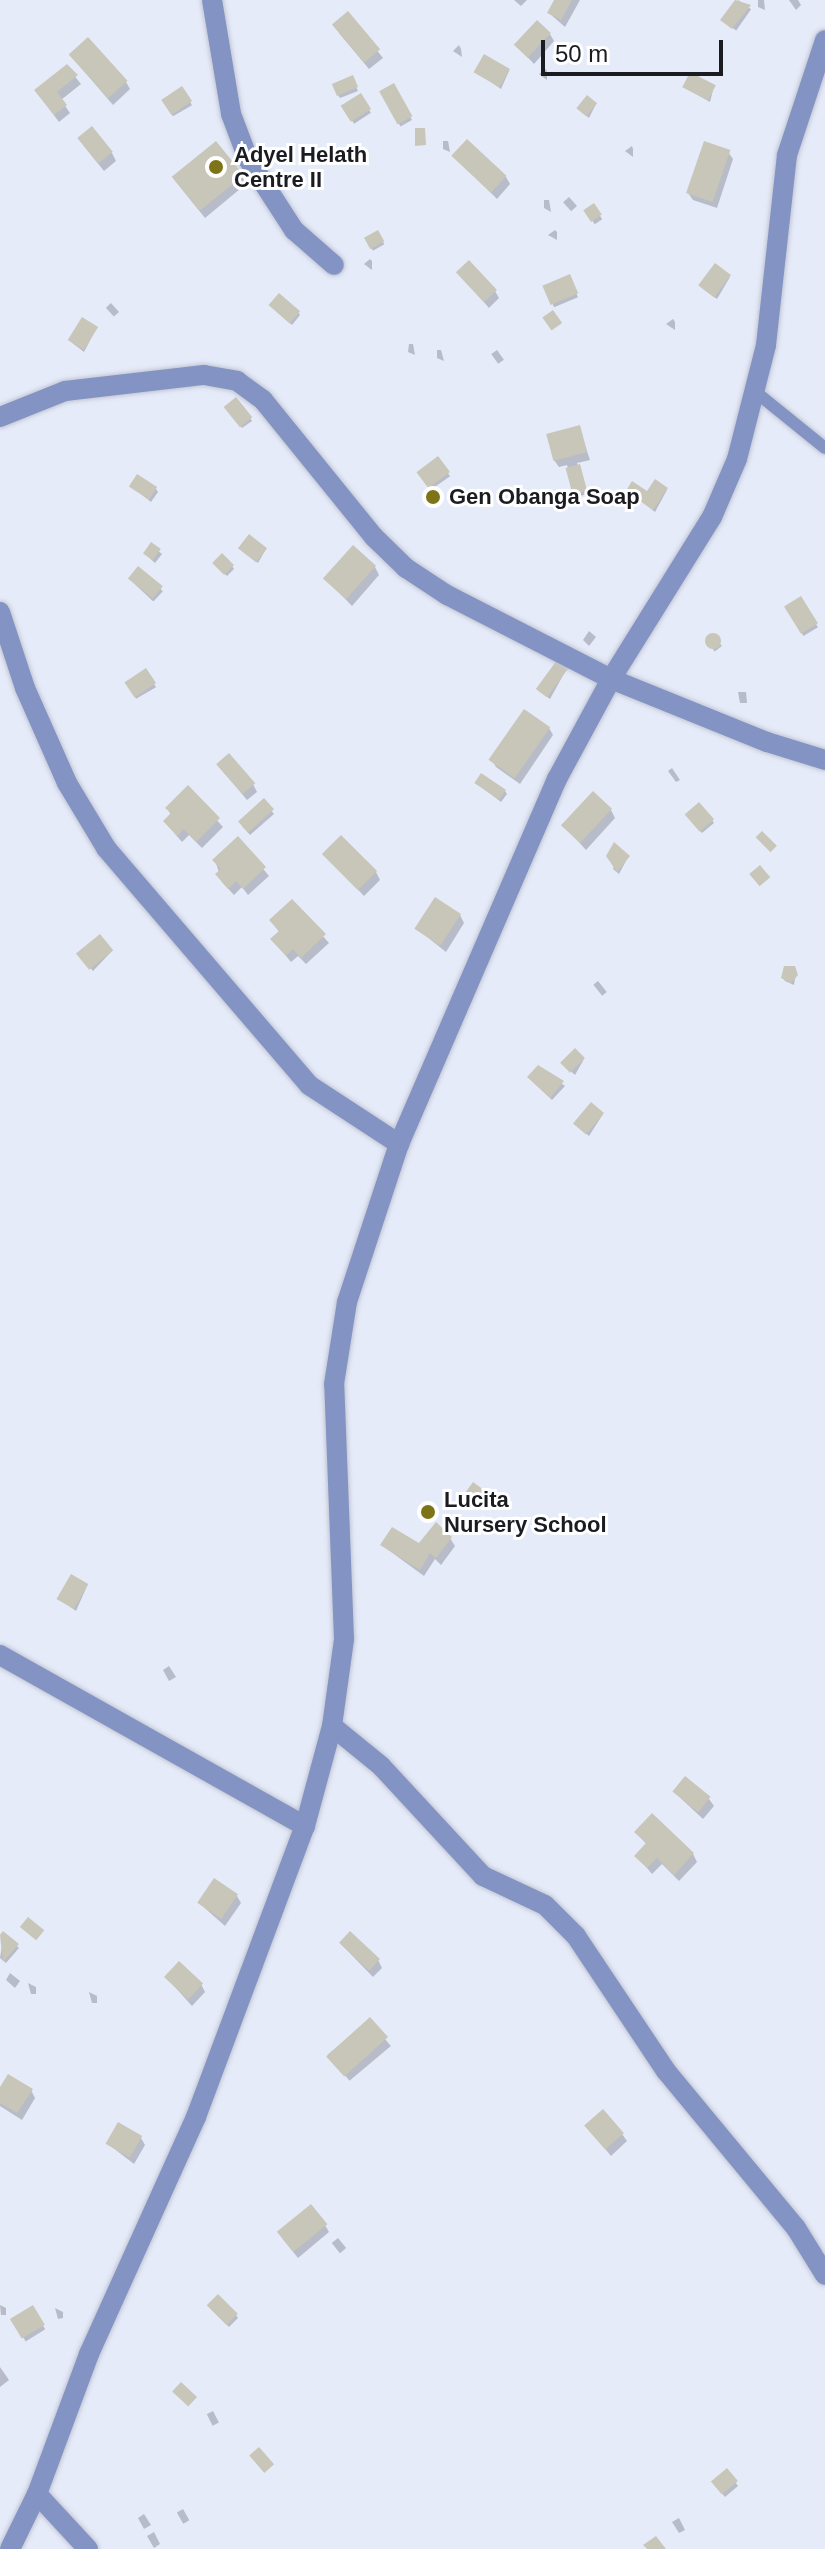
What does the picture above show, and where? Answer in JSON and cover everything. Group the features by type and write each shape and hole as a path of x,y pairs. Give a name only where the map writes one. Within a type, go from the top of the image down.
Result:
{"street":[{"path":"212,0 231,114 248,159 294,230 334,265"},
{"path":"10,2549 37,2494 89,2354 196,2117 305,1826 332,1726 344,1639 333,1446 338,1340 399,1144 557,779 611,679 712,517 757,393 779,190 798,112 825,40"},
{"path":"0,417 65,391 204,375 237,381 263,400 374,537 406,568 447,595 611,679 767,742 825,760"},
{"path":"0,612 31,702 67,783 106,848 309,1085 399,1144"},
{"path":"0,1655 305,1826"},
{"path":"332,1726 381,1766 483,1876 545,1905 576,1936 666,2071 786,2216 825,2275"},
{"path":"37,2494 88,2549"}],"lane":[{"path":"757,393 825,448"}],"building":[{"path":"554,0 572,0 561,20 547,13"},
{"path":"735,0 751,5 732,29 720,20"},
{"path":"348,11 380,49 364,63 332,24"},
{"path":"537,20 551,33 528,58 514,45"},
{"path":"88,37 127,81 108,98 69,54"},
{"path":"484,54 510,69 499,87 474,72"},
{"path":"67,64 78,75 57,92 67,105 54,115 34,90"},
{"path":"690,72 716,85 708,100 682,87"},
{"path":"353,75 358,87 337,96 332,84"},
{"path":"394,83 412,116 398,124 379,91"},
{"path":"182,86 192,101 171,115 161,100"},
{"path":"361,93 371,109 351,122 341,106"},
{"path":"587,95 597,103 586,116 576,108"},
{"path":"92,126 113,152 98,164 77,138"},
{"path":"415,128 425,128 426,145 415,146"},
{"path":"467,139 506,176 491,193 451,156"},
{"path":"216,141 244,175 199,211 172,177"},
{"path":"704,141 730,150 713,202 686,193"},
{"path":"594,203 602,215 591,222 583,210"},
{"path":"378,230 384,241 370,249 364,238"},
{"path":"469,260 497,290 484,302 456,272"},
{"path":"715,263 731,275 714,297 698,285"},
{"path":"570,274 578,293 551,305 542,286"},
{"path":"279,293 300,311 290,323 269,305"},
{"path":"553,310 562,323 552,331 542,317"},
{"path":"82,317 98,327 84,350 68,340"},
{"path":"236,397 252,417 240,427 224,407"},
{"path":"580,425 587,452 553,461 546,434"},
{"path":"438,456 450,472 428,488 416,472"},
{"path":"580,464 587,491 573,495 566,468"},
{"path":"137,474 157,487 149,500 129,487"},
{"path":"655,479 668,488 653,510 626,491 632,481 647,491"},
{"path":"249,534 267,548 256,562 238,548"},
{"path":"151,542 161,549 153,560 143,553"},
{"path":"353,545 376,566 346,599 323,578"},
{"path":"222,553 234,565 224,575 212,563"},
{"path":"138,566 163,586 153,599 128,578"},
{"path":"801,596 818,623 801,634 784,607"},
{"path":"710,633 716,633 721,641 719,647 710,649 705,644 705,638"},
{"path":"557,660 568,668 547,697 536,689"},
{"path":"146,668 156,683 135,697 124,683"},
{"path":"524,709 550,727 515,778 488,760"},
{"path":"229,753 255,783 242,794 216,764"},
{"path":"481,773 506,790 499,800 474,783"},
{"path":"188,785 220,818 196,842 184,829 177,836 163,821 171,813 165,808"},
{"path":"593,791 612,809 580,843 561,825"},
{"path":"264,798 274,809 248,833 238,821"},
{"path":"699,802 714,819 700,832 685,814"},
{"path":"762,831 777,846 770,852 756,837"},
{"path":"341,835 377,871 358,890 322,854"},
{"path":"238,836 266,867 243,889 236,881 228,889 215,874 221,869 212,860"},
{"path":"614,842 630,856 617,872 606,856"},
{"path":"760,865 770,877 760,886 749,874"},
{"path":"435,897 461,914 440,946 414,929"},
{"path":"292,899 326,934 301,958 293,949 286,956 270,939 279,931 269,920"},
{"path":"100,934 113,950 89,970 76,954"},
{"path":"784,966 795,966 798,975 791,983 781,978"},
{"path":"575,1048 585,1058 570,1073 560,1063"},
{"path":"538,1065 564,1081 550,1098 527,1077"},
{"path":"591,1102 604,1113 586,1134 573,1123"},
{"path":"473,1482 487,1492 476,1507 462,1497"},
{"path":"436,1522 452,1537 436,1558 430,1553 420,1570 380,1545 392,1527 419,1543"},
{"path":"71,1574 88,1584 74,1609 56,1599"},
{"path":"685,1776 711,1797 698,1812 672,1792"},
{"path":"652,1813 694,1853 674,1875 657,1858 647,1868 634,1856 646,1843 634,1832"},
{"path":"214,1878 238,1894 221,1919 197,1903"},
{"path":"28,1917 44,1930 36,1940 20,1927"},
{"path":"3,1931 19,1944 3,1962 0,1935"},
{"path":"350,1931 380,1959 369,1971 339,1943"},
{"path":"179,1961 203,1984 188,2000 164,1977"},
{"path":"370,2017 388,2037 344,2077 326,2056"},
{"path":"8,2074 33,2089 17,2113 0,2103 0,2087"},
{"path":"603,2109 624,2133 605,2150 584,2125"},
{"path":"118,2122 142,2136 130,2158 106,2144"},
{"path":"311,2204 327,2224 293,2252 277,2232"},
{"path":"218,2294 238,2314 226,2325 207,2305"},
{"path":"33,2305 45,2325 22,2339 10,2319"},
{"path":"181,2382 197,2397 188,2407 172,2392"},
{"path":"259,2447 274,2464 264,2473 249,2456"},
{"path":"727,2468 738,2481 722,2495 711,2481"},
{"path":"656,2536 666,2549 647,2549 643,2545"}],"place":[{"name":"Adyel Helath Centre II","path":"216,167"},
{"name":"Gen Obanga Soap","path":"433,497"},
{"name":"Lucita Nursery School","path":"428,1512"}]}
